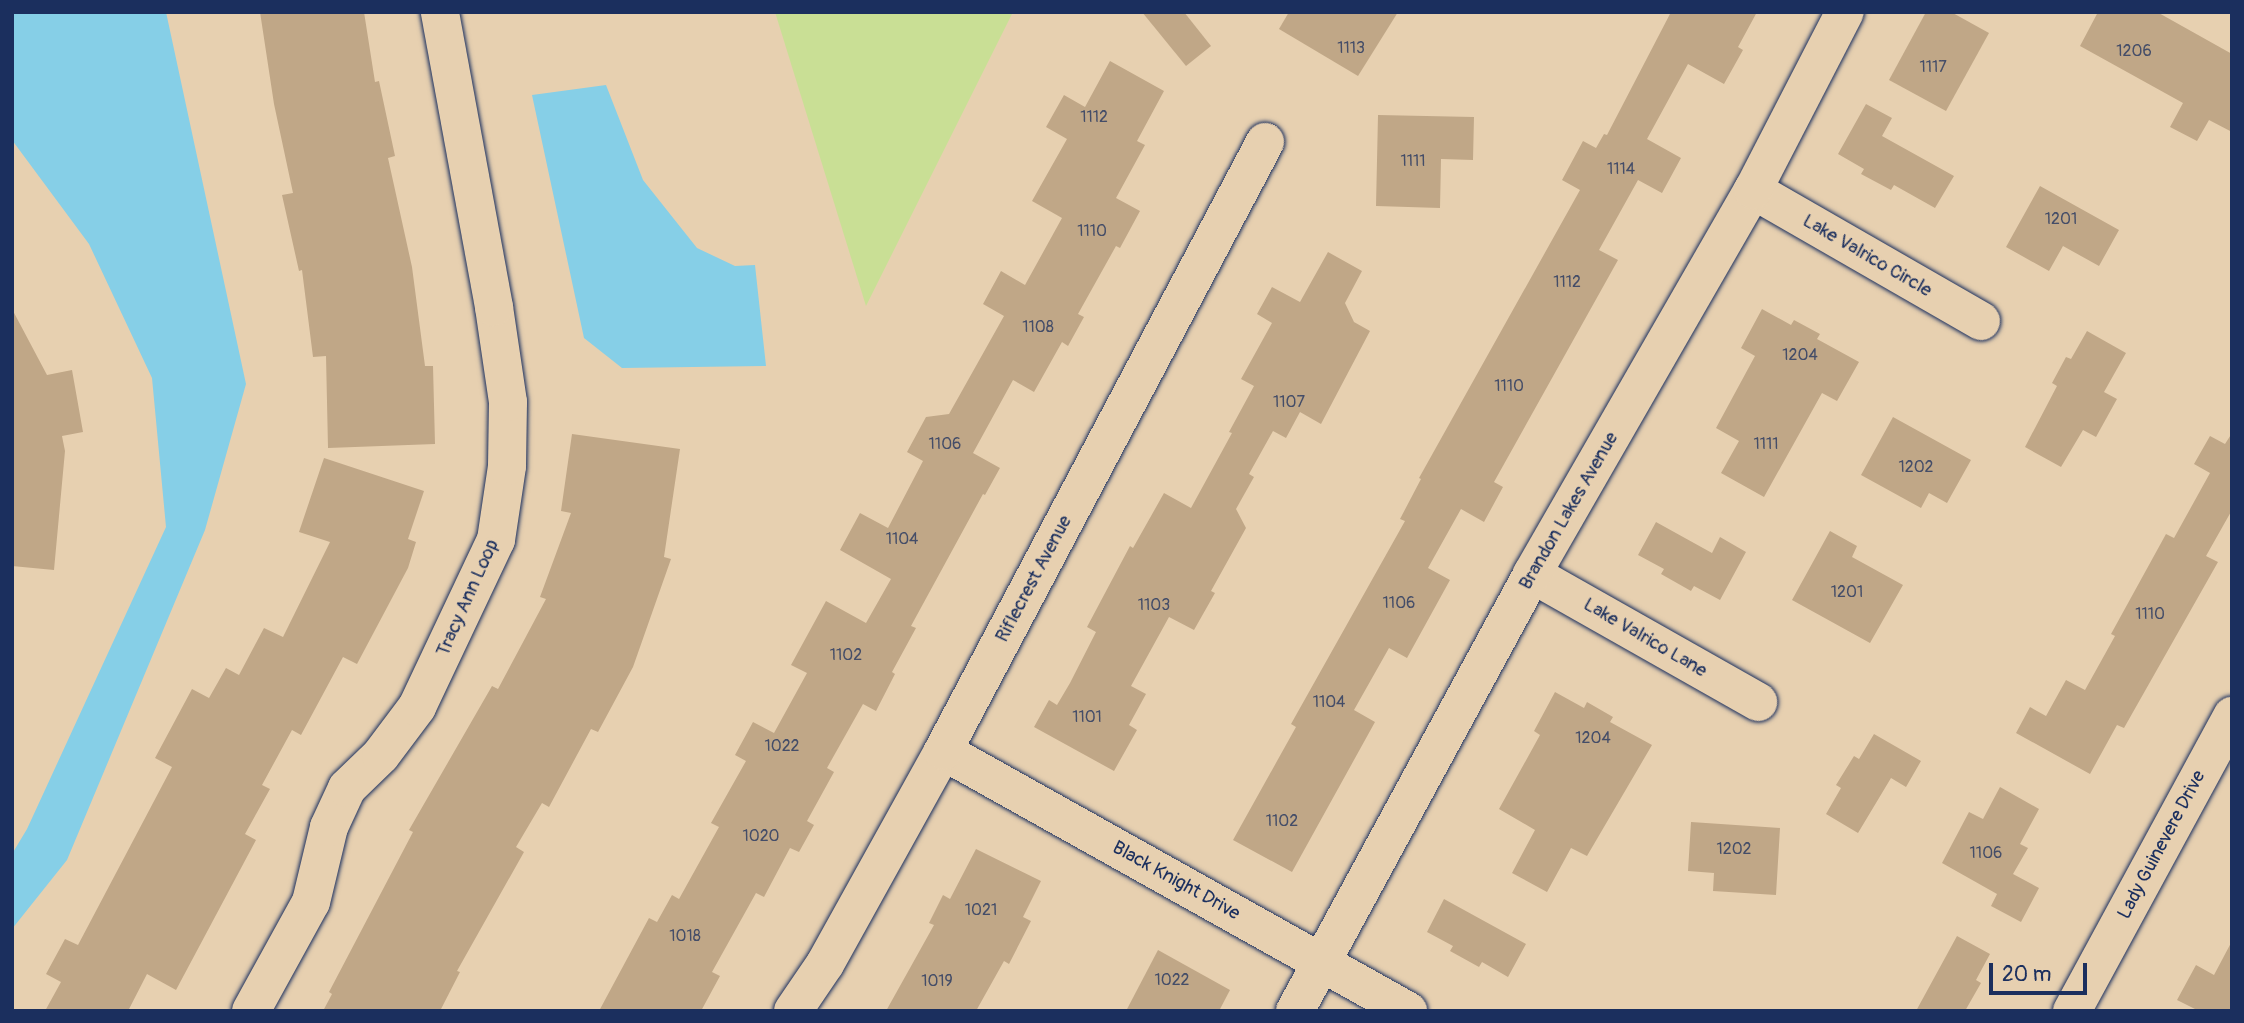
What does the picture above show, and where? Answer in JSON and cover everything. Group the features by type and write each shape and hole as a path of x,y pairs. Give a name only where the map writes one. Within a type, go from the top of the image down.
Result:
{"street":[{"name":"Tracy Ann Loop","path":"251,1011 311,902 329,827 347,788 381,755 417,707 496,540 507,466 508,401 494,307 440,12"},
{"name":"Brandon Lakes Avenue","path":"1295,1011 1532,574 1753,190 1845,12"},
{"name":"Riflecrest Avenue","path":"793,1011 825,964 943,751 1265,142"},
{"name":"Lake Valrico Circle","path":"1753,190 1981,321"},
{"name":"Lake Valrico Lane","path":"1532,574 1758,702"},
{"name":"Lady Guinevere Drive","path":"2072,1011 2232,716"},
{"name":"Black Knight Drive","path":"943,751 1408,1011"}],"green space":[{"path":"775,12 1013,12 866,306"}],"water":[{"path":"12,12 166,12 246,384 205,530 67,860 12,929 12,854 27,829 166,527 152,378 89,244 12,140"},
{"path":"606,85 643,180 697,248 735,266 755,265 766,366 622,368 584,338 532,95"}],"building":[{"path":"260,12 364,12 375,82 379,81 395,156 388,158 412,267 425,366 433,366 435,444 328,448 326,356 313,357 302,270 299,271 282,195 293,193 274,104"},
{"path":"1142,12 1184,12 1211,46 1186,66"},
{"path":"1289,12 1398,12 1358,76 1279,29"},
{"path":"1671,12 1757,12 1738,47 1743,50 1724,84 1688,64 1647,139 1681,158 1662,193 1638,180 1599,250 1618,260 1494,482 1503,487 1484,522 1461,509 1428,568 1450,580 1407,658 1389,648 1354,710 1375,722 1292,872 1233,840 1296,727 1291,724 1405,521 1400,519 1421,479 1419,478 1580,190 1562,180 1583,141 1596,148 1604,134 1607,135"},
{"path":"1926,12 1951,12 1989,33 1946,111 1889,80"},
{"path":"2098,12 2157,12 2232,54 2232,132 2209,120 2197,141 2170,127 2183,103 2080,46"},
{"path":"1110,61 1164,91 1137,141 1145,145 1116,198 1140,211 1120,248 1116,246 1078,314 1084,317 1068,346 1062,342 1034,392 1013,380 973,453 1000,468 911,626 916,628 892,672 895,674 876,711 863,704 827,768 834,772 807,821 814,825 799,852 790,848 764,897 756,893 712,972 720,976 701,1011 599,1011 649,918 657,922 672,895 679,899 719,827 711,823 746,761 735,755 753,722 774,733 807,673 791,665 826,601 866,623 891,579 840,550 860,513 888,528 923,461 907,452 926,417 949,414 1004,316 983,304 1001,271 1025,285 1062,218 1032,201 1067,139 1046,127 1064,95 1085,107"},
{"path":"1866,104 1892,118 1882,136 1954,176 1935,208 1894,185 1891,190 1861,174 1864,169 1838,154"},
{"path":"1378,115 1474,117 1473,160 1441,159 1440,208 1376,206"},
{"path":"2040,186 2119,230 2099,266 2063,246 2049,271 2006,247"},
{"path":"1328,252 1362,271 1345,303 1354,322 1370,331 1321,424 1300,412 1286,438 1273,431 1249,474 1254,477 1236,509 1246,528 1211,591 1215,593 1194,630 1169,617 1131,686 1146,694 1129,725 1137,730 1114,771 1034,727 1049,700 1057,705 1070,683 1096,632 1087,627 1130,546 1133,548 1164,493 1191,508 1232,433 1229,432 1254,386 1241,379 1272,323 1257,314 1272,287 1300,302"},
{"path":"12,309 47,375 72,370 83,432 62,436 65,451 54,570 12,566"},
{"path":"1762,309 1791,325 1794,320 1820,334 1817,339 1859,362 1837,401 1822,393 1764,497 1721,473 1739,441 1716,428 1755,356 1741,348"},
{"path":"2087,331 2126,353 2104,392 2117,399 2096,437 2083,430 2061,467 2025,447 2057,386 2052,383 2066,357 2071,359"},
{"path":"1893,417 1971,460 1947,503 1929,493 1921,508 1861,475"},
{"path":"2232,433 2232,510 2206,556 2218,562 2124,728 2117,725 2090,774 2016,733 2030,707 2046,716 2066,680 2085,690 2115,636 2111,634 2166,534 2174,538 2210,473 2194,464 2210,436 2225,444"},
{"path":"572,434 680,449 664,557 671,559 633,667 598,732 591,729 549,807 542,803 516,847 524,852 457,971 460,972 440,1011 323,1011 332,994 329,992 413,832 409,830 492,686 498,689 546,599 540,597 571,513 561,511"},
{"path":"324,458 424,491 408,539 416,542 408,568 357,664 343,657 301,735 292,730 262,785 270,789 245,834 256,840 176,990 147,974 128,1011 45,1011 61,982 46,974 65,939 78,945 172,767 155,758 192,689 209,698 226,668 239,675 264,628 283,637 330,542 299,532"},
{"path":"1656,522 1712,553 1720,537 1746,552 1720,600 1694,586 1691,591 1661,574 1664,569 1638,555"},
{"path":"1830,531 1857,546 1852,557 1903,585 1870,643 1792,600"},
{"path":"1555,692 1584,708 1587,702 1613,717 1610,722 1652,745 1587,856 1571,848 1547,892 1512,873 1535,830 1499,809 1540,735 1534,731"},
{"path":"1874,734 1921,761 1906,787 1891,778 1858,833 1826,814 1841,788 1836,785 1854,756 1859,759"},
{"path":"2000,787 2039,809 2020,844 2028,848 2013,874 2039,888 2021,922 1991,906 1997,894 1942,863 1969,812 1983,819"},
{"path":"1691,822 1780,828 1776,895 1713,891 1714,873 1688,871"},
{"path":"976,849 1041,881 1023,917 1031,921 1009,964 1004,961 976,1011 886,1011 934,925 929,923 943,895 950,899"},
{"path":"1444,899 1526,944 1508,977 1482,962 1479,967 1450,951 1453,946 1427,932"},
{"path":"1957,936 1990,954 1976,980 1981,983 1965,1011 1916,1011"},
{"path":"2232,941 2232,1011 2199,1011 2177,1000 2196,965 2214,975"},
{"path":"1158,950 1230,990 1219,1011 1126,1011"}]}
